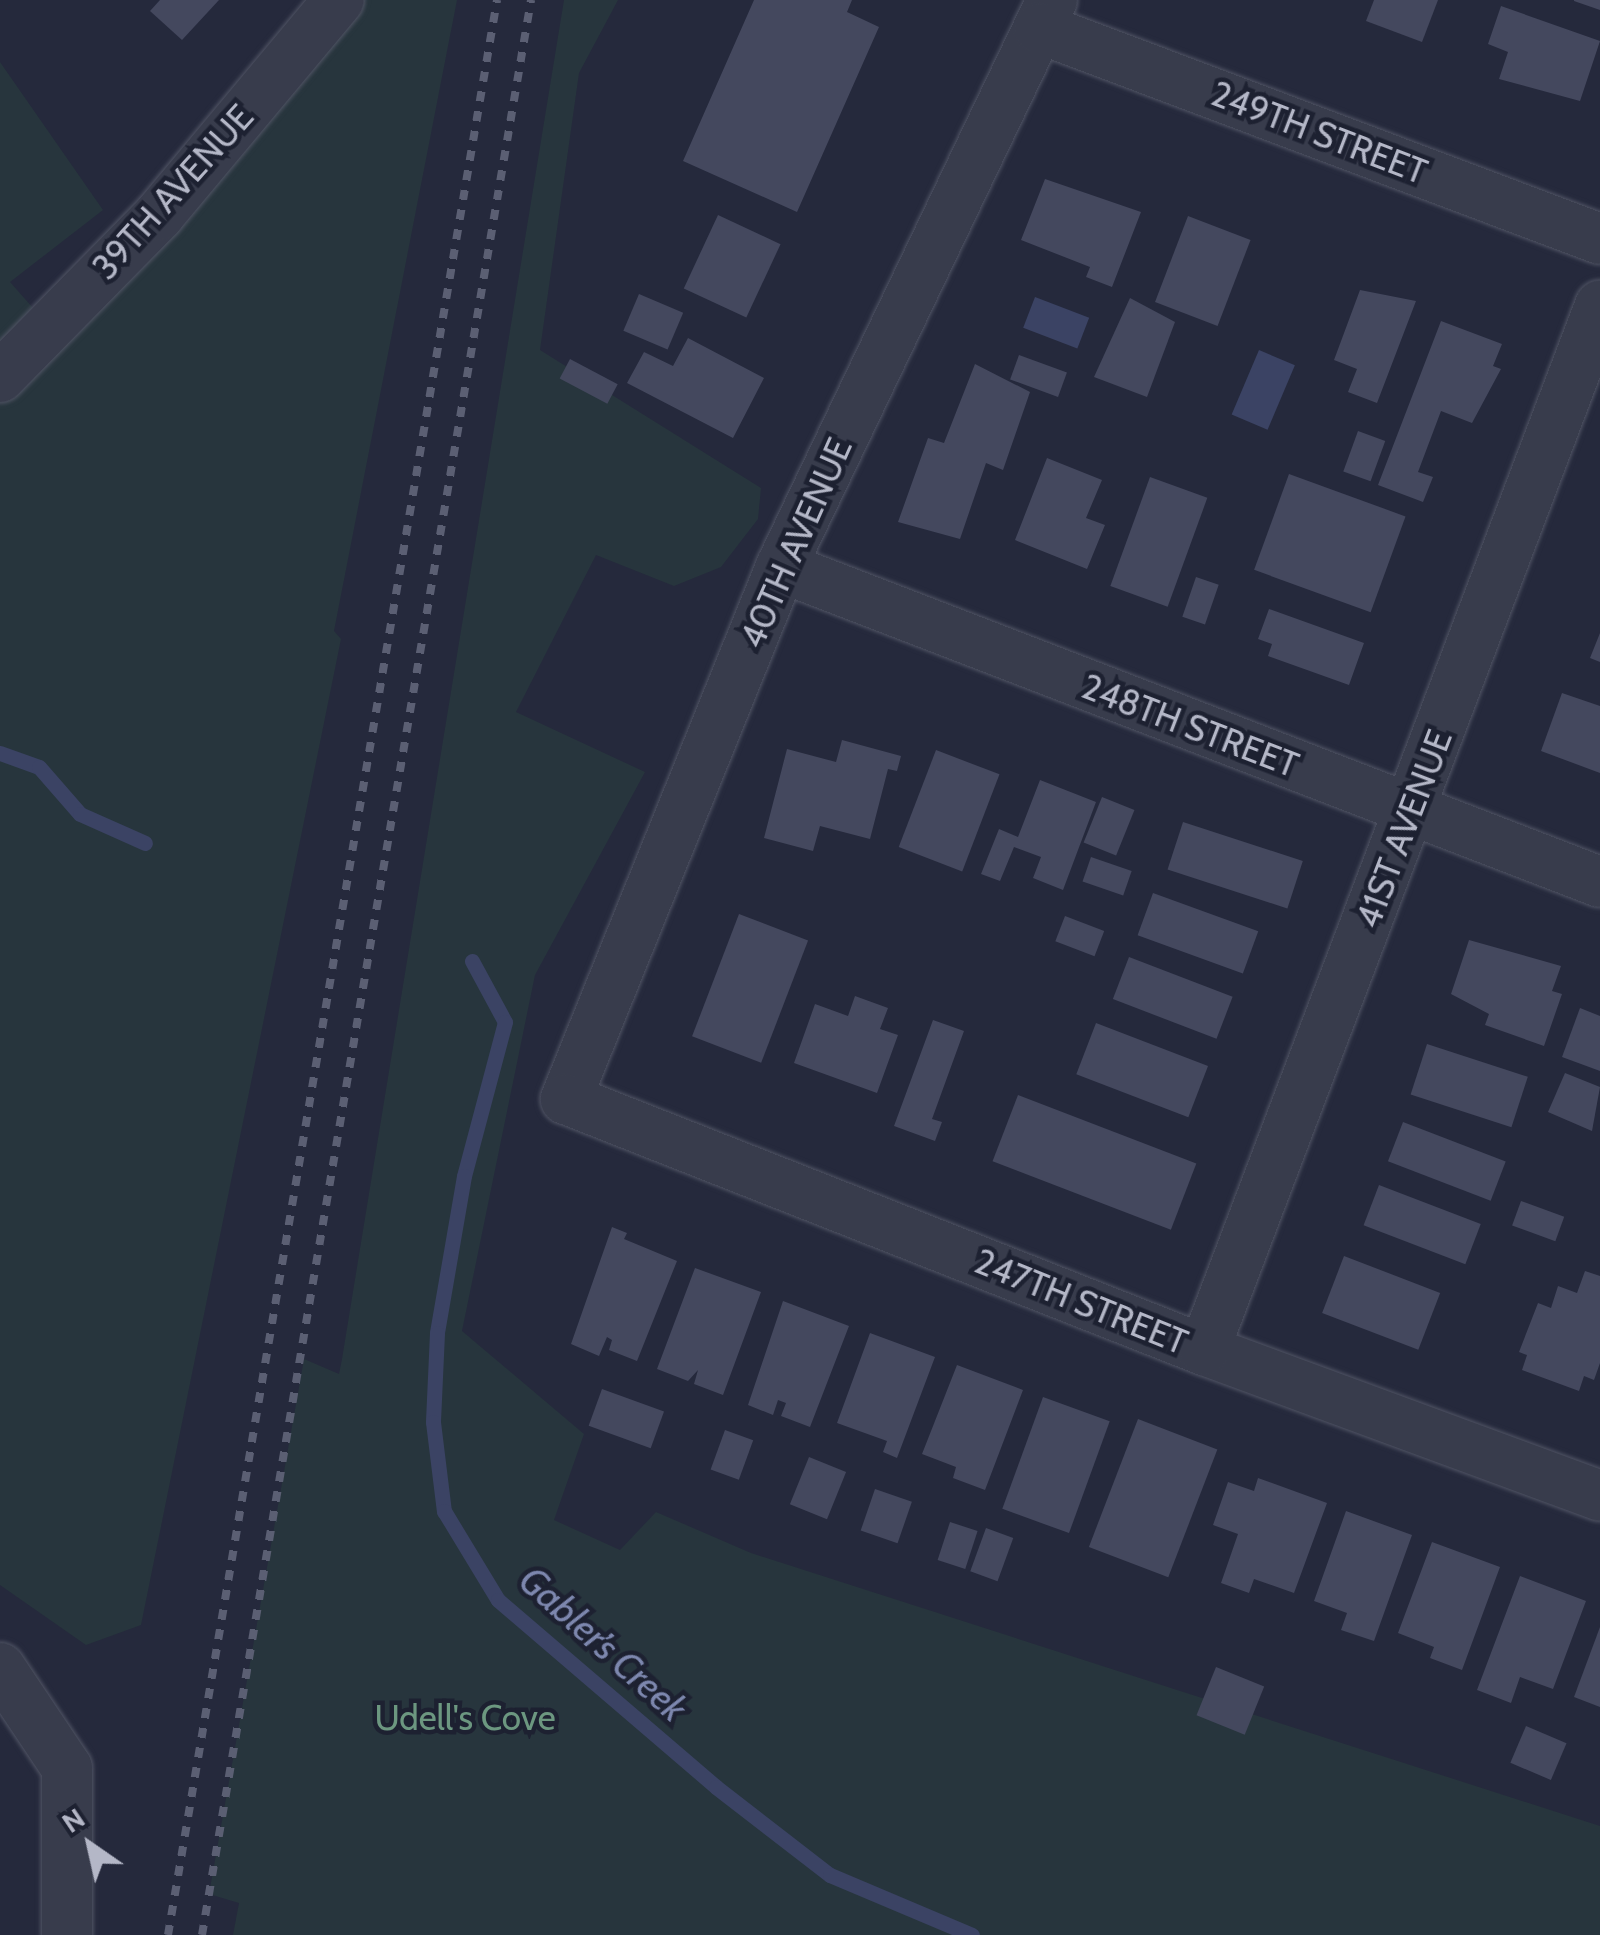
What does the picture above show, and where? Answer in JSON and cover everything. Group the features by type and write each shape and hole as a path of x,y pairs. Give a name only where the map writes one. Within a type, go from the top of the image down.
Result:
{"street":[{"name":"39TH AVENUE","path":"0,377 159,215 339,0"},
{"name":"249TH STREET","path":"1045,14 1600,239"},
{"name":"40TH AVENUE","path":"566,1098 781,567 1045,14"},
{"name":"41ST AVENUE","path":"1204,1350 1600,306"},
{"name":"248TH STREET","path":"781,567 1600,882"},
{"name":"247TH STREET","path":"566,1098 1204,1350 1600,1496"},
{"path":"0,1668 18,1686 66,1768 67,1935"}],"green space":[{"path":"339,0 457,0 334,631 341,639 141,1625 86,1645 0,1585 0,62 103,210 10,282 49,326"},
{"name":"Udell's Cove","path":"564,0 618,0 579,73 540,350 761,488 758,519 721,567 674,586 596,555 516,712 645,772 535,975 462,1331 584,1434 554,1520 620,1550 656,1512 751,1553 1600,1826 1600,1935 233,1935 239,1903 209,1894 304,1359 339,1374 342,1359"}],"water":[{"path":"1035,297 1089,318 1077,349 1023,328"},
{"path":"1259,350 1295,365 1268,430 1232,414"}],"building":[{"path":"160,0 219,0 182,40 150,11"},
{"path":"754,0 852,0 847,12 879,27 797,212 683,161"},
{"path":"1374,0 1438,0 1422,42 1366,21"},
{"path":"1600,0 1600,10 1574,1"},
{"path":"1501,6 1600,41 1580,101 1499,79 1508,52 1488,44"},
{"path":"1045,179 1141,212 1112,287 1086,277 1090,267 1021,240"},
{"path":"718,215 781,244 746,318 684,288"},
{"path":"1188,216 1251,240 1218,326 1155,302"},
{"path":"1360,290 1416,301 1377,403 1348,392 1357,369 1334,360"},
{"path":"639,294 683,313 668,350 623,331"},
{"path":"1130,298 1175,322 1147,397 1094,377"},
{"path":"1441,321 1502,344 1493,366 1501,369 1472,423 1441,411 1418,472 1433,477 1423,502 1378,485"},
{"path":"688,338 764,378 733,438 627,383 644,352 673,366"},
{"path":"1019,355 1067,372 1058,397 1010,379"},
{"path":"570,359 618,384 607,404 560,378"},
{"path":"975,364 1030,392 1003,470 986,463 960,539 898,522 928,438 944,443"},
{"path":"1358,431 1385,441 1371,481 1343,471"},
{"path":"1047,458 1102,480 1086,518 1105,525 1087,569 1015,540"},
{"path":"1289,474 1406,516 1371,612 1254,570"},
{"path":"1150,477 1207,498 1168,607 1110,586"},
{"path":"1196,577 1219,585 1205,625 1182,617"},
{"path":"1269,609 1364,643 1349,685 1268,656 1272,644 1258,639"},
{"path":"1600,633 1600,662 1590,658"},
{"path":"1562,693 1600,706 1600,773 1541,751"},
{"path":"842,740 901,756 897,771 888,769 870,839 820,826 813,851 764,838 787,749 836,762"},
{"path":"936,750 999,774 962,871 899,847"},
{"path":"1040,780 1096,802 1063,890 1033,878 1041,857 1014,847 1000,881 981,874 999,829 1018,837"},
{"path":"1102,797 1134,810 1116,856 1084,842"},
{"path":"1183,822 1303,861 1287,908 1168,870"},
{"path":"1091,857 1132,871 1123,896 1083,882"},
{"path":"1153,893 1258,931 1243,974 1138,935"},
{"path":"739,914 808,941 761,1063 692,1036"},
{"path":"1065,916 1104,931 1095,956 1055,941"},
{"path":"1469,940 1561,966 1552,991 1562,994 1544,1046 1485,1025 1489,1014 1451,994"},
{"path":"1129,957 1233,997 1217,1039 1113,999"},
{"path":"855,996 888,1008 880,1029 898,1035 877,1093 794,1063 815,1004 848,1016"},
{"path":"1580,1008 1600,1016 1600,1071 1562,1057"},
{"path":"933,1020 964,1031 932,1119 942,1122 935,1141 894,1126"},
{"path":"1096,1023 1208,1066 1188,1117 1076,1074"},
{"path":"1427,1044 1528,1077 1511,1127 1411,1094"},
{"path":"1565,1073 1600,1087 1592,1131 1548,1112"},
{"path":"1018,1095 1196,1163 1171,1230 993,1161"},
{"path":"1403,1122 1506,1161 1491,1201 1388,1161"},
{"path":"1379,1185 1481,1224 1465,1264 1364,1225"},
{"path":"1521,1201 1564,1217 1555,1241 1512,1225"},
{"path":"612,1227 627,1233 624,1239 677,1261 637,1361 609,1350 612,1340 607,1337 599,1356 571,1344"},
{"path":"1344,1256 1440,1293 1418,1350 1322,1313"},
{"path":"695,1268 761,1292 723,1395 694,1384 698,1370 688,1381 657,1369"},
{"path":"1585,1271 1600,1276 1600,1363 1594,1380 1584,1376 1579,1391 1522,1370 1527,1355 1519,1352 1538,1303 1551,1308 1558,1286 1577,1293"},
{"path":"783,1301 849,1326 810,1427 781,1416 786,1403 778,1400 773,1415 748,1405"},
{"path":"870,1333 935,1357 897,1458 883,1452 887,1441 837,1423"},
{"path":"957,1365 1023,1390 985,1490 953,1478 956,1467 922,1454"},
{"path":"602,1389 664,1412 651,1448 589,1426"},
{"path":"1043,1397 1110,1421 1069,1533 1002,1509"},
{"path":"1138,1419 1217,1449 1168,1577 1089,1547"},
{"path":"725,1430 753,1440 739,1480 711,1469"},
{"path":"809,1457 846,1472 827,1519 790,1504"},
{"path":"1258,1478 1327,1503 1294,1593 1254,1579 1249,1593 1221,1583 1238,1534 1213,1525 1228,1482 1254,1491"},
{"path":"875,1489 912,1502 898,1543 861,1531"},
{"path":"1346,1511 1412,1535 1374,1641 1341,1630 1347,1613 1314,1601"},
{"path":"950,1522 978,1531 965,1569 938,1560"},
{"path":"986,1528 1013,1538 998,1581 970,1571"},
{"path":"1432,1542 1500,1567 1462,1670 1430,1658 1434,1647 1398,1633"},
{"path":"1520,1576 1586,1601 1553,1689 1520,1677 1511,1703 1477,1690"},
{"path":"1600,1627 1600,1707 1574,1697"},
{"path":"1216,1667 1264,1686 1245,1735 1197,1715"},
{"path":"1526,1726 1567,1743 1551,1780 1510,1763"}],"waterway":[{"name":"Gabler’s Creek","path":"0,753 39,767 80,814 145,843"},
{"name":"Gabler’s Creek","path":"472,961 505,1022 464,1176 437,1333 433,1422 444,1511 498,1600 716,1787 830,1875 972,1935"}],"railway":[{"path":"168,1935 497,0"},
{"path":"202,1935 531,0"}]}
